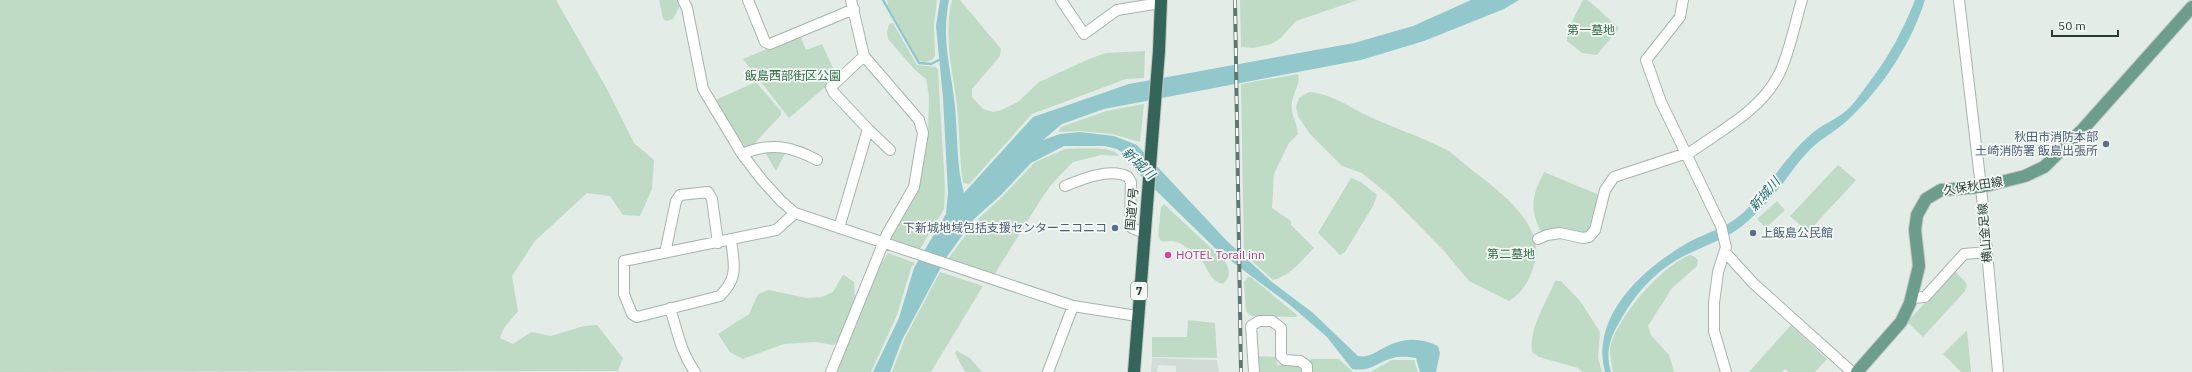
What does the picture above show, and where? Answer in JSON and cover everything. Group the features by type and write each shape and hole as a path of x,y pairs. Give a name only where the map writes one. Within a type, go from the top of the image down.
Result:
{"highway":[{"name":"国道7号","path":"1134,372 1137,316 1159,51 1160,2"}],"main road":[{"name":"久保秋田線","path":"1857,372 1901,322 1912,298 1919,266 1919,251 1915,230 1917,215 1926,198 1941,190 1981,187 2025,176 2044,167 2054,158 2192,7"}],"street":[{"path":"683,0 687,8 703,89 742,154 762,180 781,201 795,213 1073,306 1137,316"},
{"path":"748,0 765,42 770,44 852,4 864,56 919,120 923,133 914,187 887,234 885,243 831,372"},
{"path":"1061,0 1084,34 1117,10 1160,2"},
{"path":"1683,0 1680,16 1646,60 1661,102 1721,226 1725,249 1718,272 1714,303 1714,331 1726,372"},
{"path":"1538,239 1547,235 1560,233 1583,238 1589,236 1595,230 1605,190 1614,177 1687,154 1745,114 1762,97 1778,76 1802,0"},
{"name":"横山金足線","path":"1959,0 1981,187 1998,372"},
{"path":"864,56 831,87 834,93 890,150"},
{"path":"839,228 868,129"},
{"path":"742,154 757,148 787,148 800,151 817,160"},
{"path":"1066,186 1090,175 1125,175 1131,182 1130,220 1132,228 1144,233"},
{"path":"665,253 676,201 680,195 708,192 712,199 718,243"},
{"path":"731,240 734,265 730,286 720,296 637,317 632,314 624,294 624,262 776,230 795,213"},
{"path":"1725,249 1753,283 1852,372"},
{"path":"1912,298 1925,297 1964,254 1987,252"},
{"path":"1048,372 1073,306"},
{"path":"670,308 687,362 695,372"},
{"path":"1254,372 1251,326 1259,321 1272,321 1281,328 1281,356 1285,360 1300,361 1307,366 1307,372"}],"shaded area":[{"path":"1152,358 1217,360 1219,372 1176,372 1176,366 1158,365 1157,372 1151,372"}],"green space":[{"path":"0,0 556,0 607,89 634,143 654,160 652,189 640,216 623,215 610,196 587,193 535,241 512,276 518,311 504,328 500,338 513,344 531,332 551,336 584,326 597,325 623,358 618,371 0,372"},
{"path":"659,0 681,0 680,6 673,19 666,21 663,19"},
{"path":"887,0 937,0 934,25 935,56 932,60 926,62 919,61 888,6"},
{"path":"952,0 960,0 1001,49 1000,56 972,89 972,97 983,109 993,112 1001,110 1018,102 1039,82 1089,59 1106,53 1145,51 1144,78 1126,79 1032,114 969,184 963,183 958,116 948,27"},
{"path":"1240,0 1358,0 1296,21 1280,39 1271,44 1254,48 1241,47"},
{"name":"第一墓地","path":"1583,0 1588,0 1619,28 1597,55 1582,53 1567,41 1567,31"},
{"path":"893,23 917,65 936,67 938,70 945,188 944,209 920,249 892,239 891,235 917,190 923,168 928,136 929,96 926,79 915,70 888,39 887,33 889,24"},
{"name":"飯島西部街区公園","path":"800,35 806,50 822,44 837,77 789,118 743,59"},
{"path":"1298,74 1299,77 1292,107 1298,134 1289,143 1274,174 1272,208 1291,221 1291,225 1314,248 1285,275 1273,280 1244,254 1241,84"},
{"path":"756,82 781,111 781,115 753,145 746,148 713,101"},
{"name":"第二墓地","path":"1309,92 1326,95 1370,117 1443,148 1454,155 1507,199 1518,210 1527,223 1534,236 1536,250 1534,265 1530,276 1525,286 1518,294 1509,301 1469,281 1444,251 1390,196 1362,173 1342,166 1309,133 1298,116 1296,107 1299,98"},
{"path":"1144,104 1140,142 1112,134 1080,131 1058,132 1061,127 1106,111"},
{"path":"763,149 787,150 776,171"},
{"path":"1065,149 1103,149 1110,150 1119,156 1101,155 1073,162 1051,185 994,275 948,259 977,220 1003,196 1035,162"},
{"path":"1838,165 1856,180 1808,232 1790,216"},
{"path":"1544,172 1602,196 1593,229 1587,236 1544,232 1540,230 1534,214 1534,200 1537,187"},
{"path":"1351,178 1361,182 1377,195 1373,206 1345,252 1340,255 1318,233"},
{"path":"1777,201 1785,210 1766,228 1757,219"},
{"path":"1164,204 1225,261 1229,273 1223,284 1218,282 1210,275 1200,257 1194,252 1174,241 1161,241 1158,236 1161,207"},
{"path":"888,253 915,263 911,268 897,315 871,372 835,372 881,264"},
{"path":"1690,255 1698,260 1697,266 1672,288 1648,326 1651,335 1669,355 1674,372 1613,372 1610,350 1613,338 1620,324 1641,295 1653,282 1666,270"},
{"path":"1955,271 1967,284 1965,291 1923,337 1907,322"},
{"path":"940,272 983,286 931,372 892,372 905,338"},
{"path":"844,275 854,282 855,298 849,317 838,342 833,345 815,342 784,344 743,359 730,352 718,334 749,314 758,294 769,290 807,298 822,297 833,292"},
{"path":"1248,277 1251,277 1297,315 1296,317 1251,316 1246,311 1244,282"},
{"path":"1555,281 1561,281 1580,301 1600,332 1598,358 1602,372 1582,372 1578,368 1539,357 1532,352 1533,334 1539,316"},
{"path":"1188,320 1215,323 1217,358 1152,357 1152,337 1187,337"},
{"path":"1791,325 1827,359 1815,372 1789,372 1785,369 1782,372 1749,372"},
{"path":"1967,330 1971,372 1961,372 1943,354"},
{"path":"957,351 970,358 982,372 965,372 955,353"},
{"path":"1257,356 1276,357 1277,365 1298,365 1302,372 1258,372"},
{"path":"1310,359 1339,359 1353,372 1310,372"},
{"path":"1392,360 1414,360 1418,372 1370,372"}],"water":[{"name":"新城川","path":"940,0 949,0 946,42 955,107 961,182 964,193 1033,117 1129,84 1354,43 1413,26 1471,0 1519,0 1504,9 1424,41 1361,60 1104,109 1062,124 1043,140 1060,134 1080,132 1114,136 1137,145 1227,241 1272,282 1313,313 1358,356 1375,353 1397,342 1411,340 1424,341 1438,346 1440,353 1436,372 1420,372 1416,358 1404,357 1396,357 1370,368 1359,370 1352,369 1327,337 1290,305 1219,252 1136,171 1128,157 1117,149 1105,146 1064,146 1031,163 1001,195 974,219 946,258 902,340 890,372 873,372 899,318 914,268 946,214 948,193 943,98 936,26"},
{"name":"新城川","path":"1915,0 1925,0 1912,33 1904,49 1873,93 1844,124 1810,149 1768,201 1741,227 1668,265 1649,281 1633,300 1616,327 1611,339 1608,358 1611,372 1605,372 1602,351 1605,331 1613,313 1624,295 1655,265 1672,253 1689,242 1726,225 1739,216 1762,192 1800,144 1813,132 1843,114 1850,107 1889,54 1900,34"}],"waterway":[{"path":"883,0 919,63 931,64 941,59"}],"railway":[{"path":"1235,0 1241,372"}],"place":[{"name":"秋田市消防本部 土崎消防署 飯島出張所","path":"2106,144"},
{"name":"下新城地域包括支援センターニコニコ","path":"1115,228"},
{"name":"上飯島公民館","path":"1753,233"},
{"name":"HOTEL Torail inn","path":"1168,255"}]}
